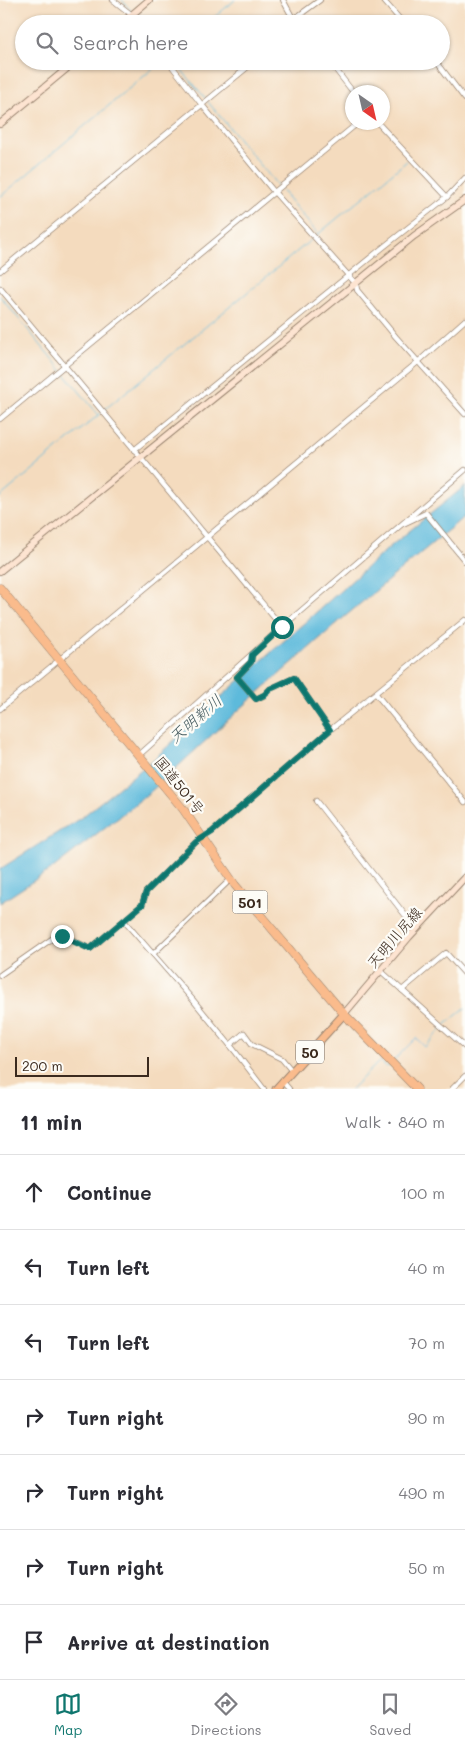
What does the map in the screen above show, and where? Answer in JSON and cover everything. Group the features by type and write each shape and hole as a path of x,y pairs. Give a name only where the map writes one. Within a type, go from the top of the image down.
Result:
{"highway":[{"name":"国道501号","path":"0,588 164,785 183,809 231,879 344,1014 417,1089"}],"main road":[{"name":"50","path":"276,1089 344,1014"}],"street":[{"path":"113,0 132,14 149,0"},
{"path":"283,0 292,15"},
{"path":"302,15 320,0"},
{"path":"383,0 396,15"},
{"path":"0,124 65,70"},
{"path":"175,70 275,193 356,284 357,290 396,337 465,414"},
{"path":"0,271 244,70"},
{"path":"336,70 348,85"},
{"path":"443,70 465,99"},
{"path":"0,419 350,130"},
{"path":"384,130 447,197"},
{"path":"134,450 447,197 465,178"},
{"path":"0,571 428,226 465,200"},
{"path":"0,288 282,627"},
{"path":"0,709 419,361 465,320"},
{"path":"140,757 282,627 465,470"},
{"path":"398,526 426,513 465,561"},
{"path":"0,975 56,936 68,937 90,949 125,922 142,905 146,892 196,842 218,827 330,730 465,620"},
{"path":"252,655 251,662 237,677 256,699 270,689 294,678 330,730"},
{"path":"376,694 465,802"},
{"path":"316,801 416,929"},
{"name":"天明川尻線","path":"344,1014 416,929 465,877"},
{"path":"153,954 231,879"},
{"path":"125,922 230,1045 264,1089"},
{"path":"402,990 446,953 465,974"},
{"path":"381,971 465,1047"},
{"path":"230,1045 244,1034 252,1044 282,1059 292,1071"},
{"path":"452,1089 465,1076"},
{"path":"283,1082 289,1089"}],"water":[{"path":"465,486 465,516 342,619 149,793 53,868 0,903 0,869 82,817 153,760 224,694 392,545"}],"waterway":[{"path":"122,0 132,12"},
{"path":"217,15 235,0"},
{"path":"0,197 151,70"},
{"path":"182,70 206,99"},
{"path":"208,102 318,234"},
{"path":"317,235 407,161"},
{"path":"104,410 311,240"},
{"path":"0,296 98,414"},
{"path":"0,497 101,413"},
{"path":"445,1025 465,1008"},
{"path":"394,1060 416,1038 425,1047 442,1028"},
{"path":"351,1089 380,1061 387,1067 390,1065"}],"route":[{"path":"62,936 68,937 90,949 125,922 142,905 146,892 196,842 212,832 330,730 294,678 270,689 256,699 237,677 251,662 252,655 282,627"}],"water label":[{"name":"天明新川","path":"195,718"}]}
